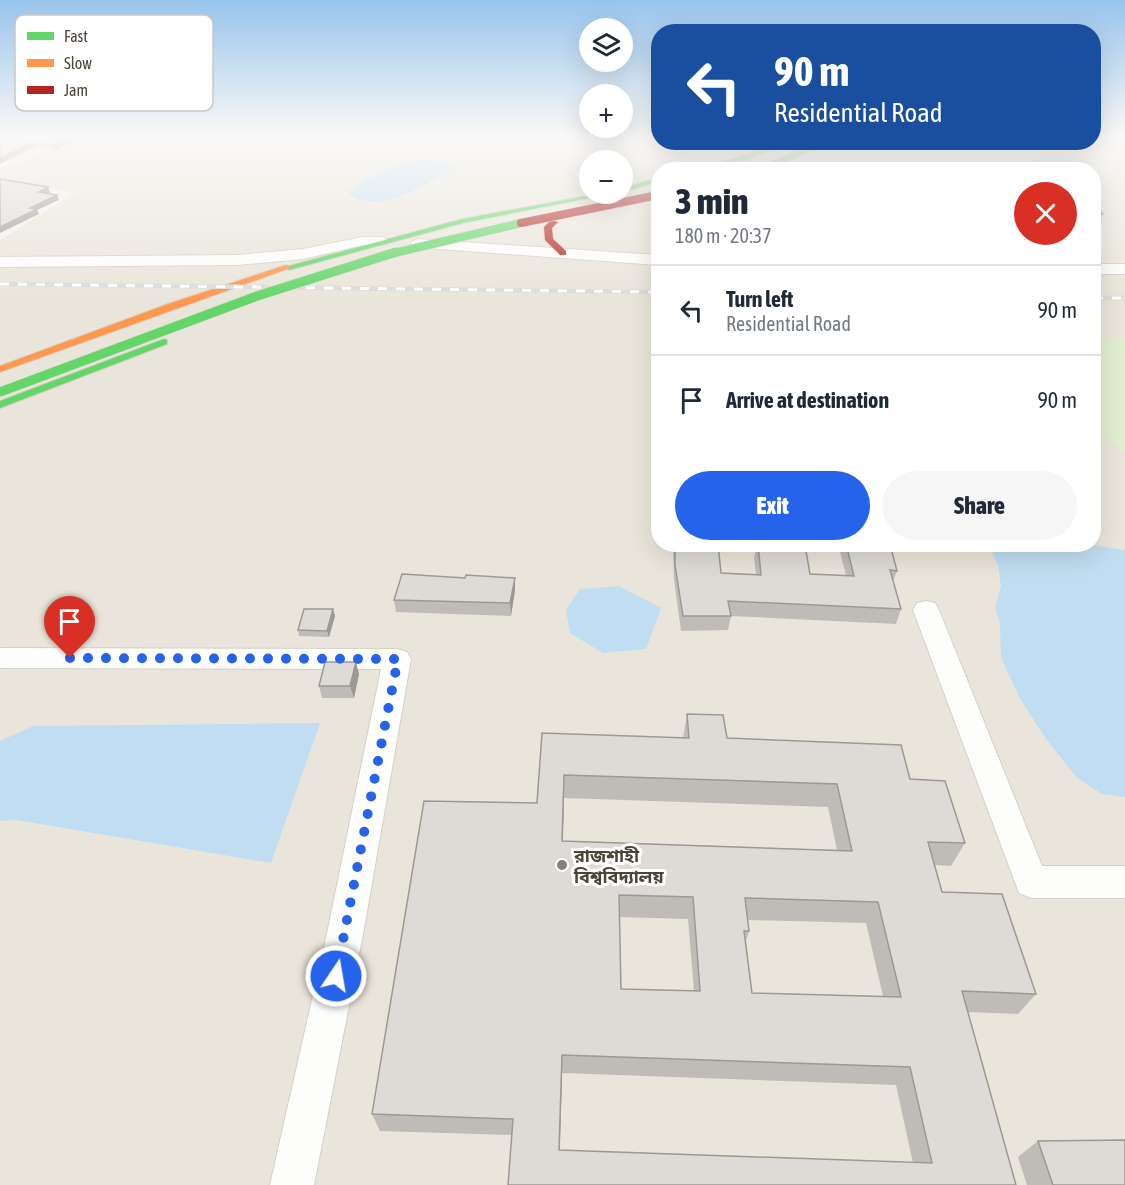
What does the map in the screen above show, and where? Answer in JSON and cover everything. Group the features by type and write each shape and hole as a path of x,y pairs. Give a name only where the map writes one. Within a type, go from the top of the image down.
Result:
{"main road":[{"path":"0,381 118,336 309,269 401,242 510,217 613,200 646,191"},
{"path":"0,392 317,274 441,240 651,196"},
{"path":"0,369 230,286 462,221 579,199"},
{"path":"0,405 349,272 448,246 651,202"},
{"path":"554,222 548,227 546,234 550,244 563,253"}],"street":[{"path":"0,262 238,260 303,254 363,241 651,259"},
{"path":"1101,269 1125,269"},
{"path":"926,610 1031,882 1125,882"},
{"path":"0,658 398,659 346,929 292,1185"}],"shaded area":[{"name":"রাজশাহী বিশ্ববিদ্যালয়","path":"71,191 579,191 579,204 633,204 633,191 651,191 651,552 1101,552 1101,191 1125,191 1125,1185 0,1185 0,240 76,192"}],"green space":[{"path":"1101,337 1125,337 1125,452 1101,434"}],"water":[{"path":"411,191 388,200 374,202 361,200 348,193"},
{"path":"1101,546 1125,550 1125,797 1102,794 1077,778 1046,739 1019,697 1001,657 1000,623 995,607 1001,587 998,565 992,552 1101,552"},
{"path":"619,586 661,608 646,649 603,653 570,633 566,610 580,589"},
{"path":"320,723 271,863 17,820 0,821 0,741 33,726"}],"building":[{"path":"0,191 40,191 57,195 30,208 37,209 0,227"},
{"path":"675,552 719,552 721,573 761,575 759,552 806,552 810,574 854,576 848,552 892,552 897,571 890,570 901,609 728,601 731,616 683,616"},
{"path":"402,574 515,578 510,603 394,600"},
{"path":"304,609 333,609 327,631 298,630"},
{"path":"325,662 356,662 350,686 319,686"},
{"path":"687,714 723,715 727,738 901,745 910,779 945,781 965,843 928,842 942,892 1002,894 1036,994 962,991 1016,1185 508,1185 513,1119 372,1114 424,801 537,803 542,733 689,738","holes":["564,775 837,784 852,851 562,841","619,895 693,897 700,991 621,989","745,898 878,902 901,997 752,993 744,931 749,931","562,1055 910,1067 932,1163 559,1150"]},
{"path":"1125,1140 1125,1185 1053,1185 1038,1141"}],"railway":[{"path":"0,284 651,292"},
{"path":"1101,298 1125,298"}],"traffic: fast":[{"path":"289,267 462,221 579,199"},
{"path":"0,392 192,318 322,274 454,237 521,223"},
{"path":"0,405 164,342"}],"traffic: slow":[{"path":"0,369 171,306 289,267"}],"traffic: jam":[{"path":"521,223 651,196"},
{"path":"554,222 548,227 549,240 563,253"}],"place":[{"name":"রাজশাহী বিশ্ববিদ্যালয়","path":"562,865"}],"route":[{"path":"70,658 398,659 336,976"}]}
